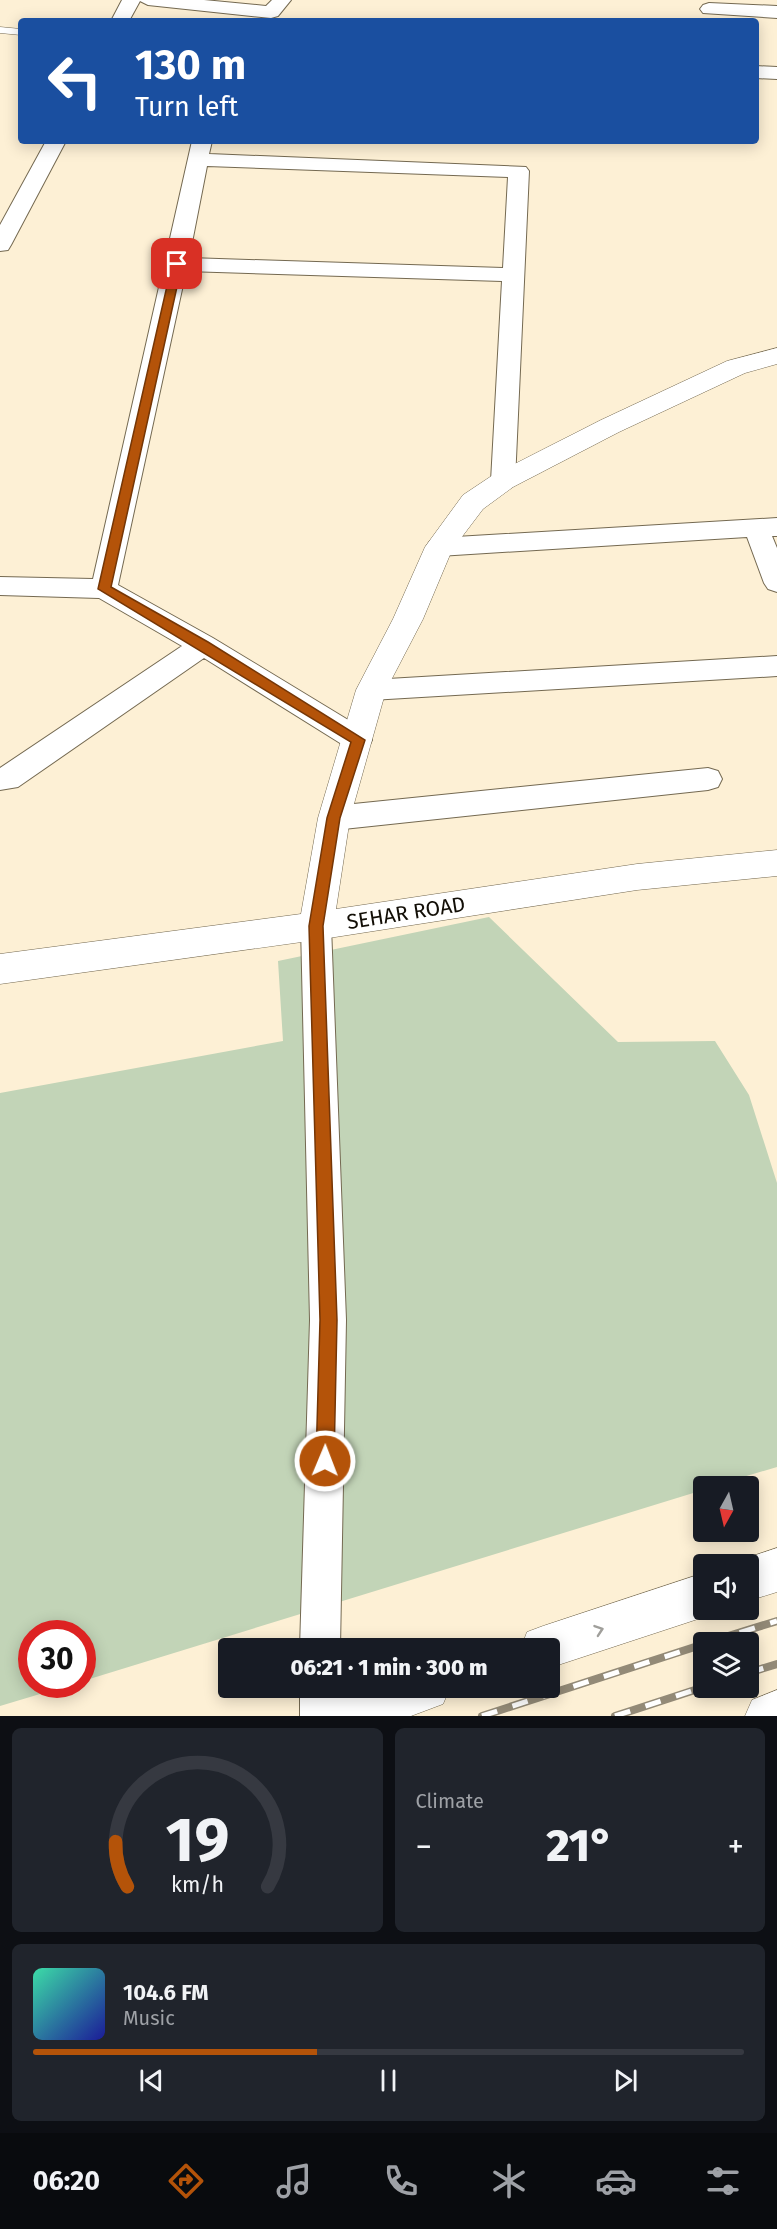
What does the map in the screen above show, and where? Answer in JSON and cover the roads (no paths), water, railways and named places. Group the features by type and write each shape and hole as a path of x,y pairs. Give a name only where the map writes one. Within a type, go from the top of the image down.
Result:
{"street":[{"path":"122,18 131,0"},
{"path":"148,0 243,15 272,12 282,0"},
{"path":"709,9 777,12"},
{"path":"759,72 777,73"},
{"path":"0,245 7,219 54,144"},
{"path":"104,589 177,264 199,150 519,171 503,480"},
{"path":"177,264 513,275"},
{"path":"320,1638 328,1320 316,926 333,818 371,690 408,619 438,547 473,502 503,480 736,367 777,356"},
{"path":"438,547 767,528 777,583"},
{"path":"0,586 104,589 203,645 358,740"},
{"path":"0,779 8,779 203,645"},
{"path":"371,690 777,666"},
{"path":"333,818 708,779"},
{"name":"SEHAR ROAD","path":"0,969 316,926 637,877 777,863"},
{"path":"759,1576 777,1570"},
{"path":"560,1642 693,1599"},
{"path":"321,1698 321,1716"},
{"path":"343,1716 398,1698"},
{"path":"768,1716 777,1713"}],"lane":[{"path":"0,30 18,32"}],"railway":[{"path":"741,1632 777,1621"},
{"path":"482,1716 693,1648"},
{"path":"759,1670 777,1664"},
{"path":"615,1716 693,1691"}]}
